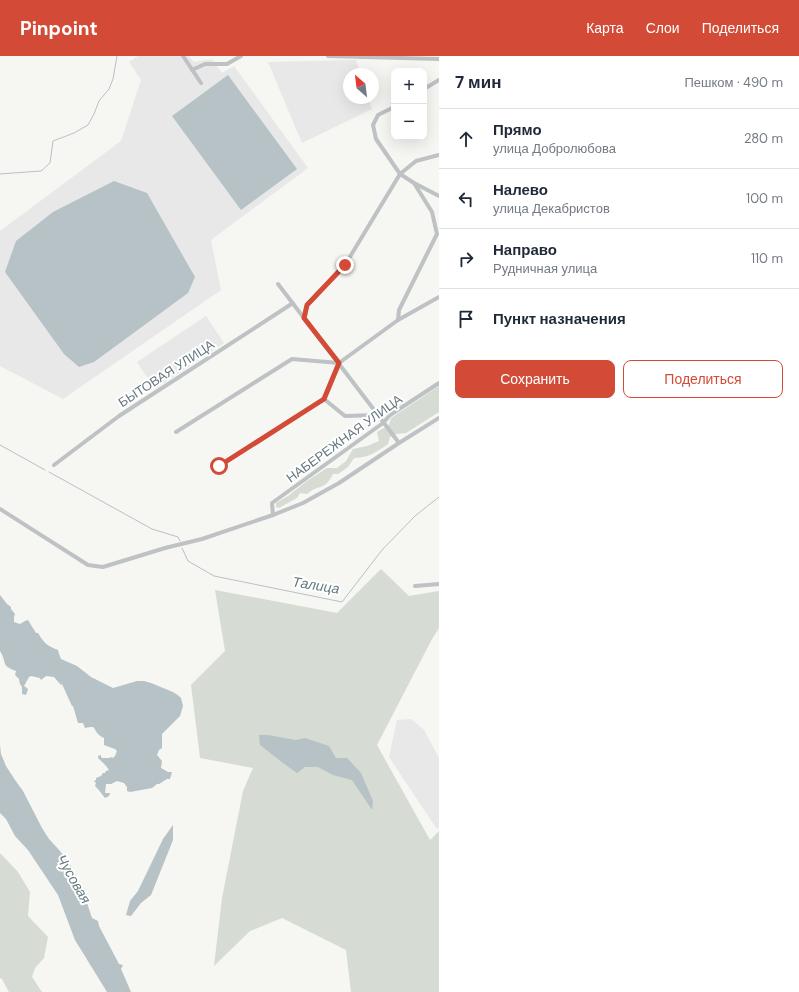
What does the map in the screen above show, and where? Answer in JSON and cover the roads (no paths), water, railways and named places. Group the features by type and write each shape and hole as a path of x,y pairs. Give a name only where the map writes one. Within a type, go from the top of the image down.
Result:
{"street":[{"path":"183,56 201,83"},
{"path":"192,70 205,64 227,64 241,56"},
{"path":"328,56 439,59"},
{"path":"427,87 439,80"},
{"path":"391,108 378,115 373,125 376,140 400,174 439,196"},
{"path":"304,318 307,305 345,265 400,174 416,161 439,155"},
{"path":"398,320 399,310 438,234 432,212 414,183"},
{"path":"278,284 399,443"},
{"path":"219,466 324,399 339,363 398,320 439,297"},
{"name":"БЫТОВАЯ УЛИЦА","path":"54,465 119,416 293,303"},
{"path":"176,432 292,359 339,363"},
{"name":"НАБЕРЕЖНАЯ УЛИЦА","path":"274,515 272,503 383,423 390,415 439,383"},
{"path":"324,399 345,416 378,414"},
{"path":"0,508 88,565 103,567 165,548 202,539 274,515 303,503 339,483 439,418"},
{"path":"415,586 439,584"}],"water":[{"path":"228,75 297,169 241,210 172,116"},
{"path":"114,181 147,193 195,277 188,293 94,362 79,367 64,354 5,272 16,241 53,212"},
{"path":"0,595 15,614 14,622 20,624 28,620 36,633 38,633 48,646 58,650 61,659 77,666 91,677 113,688 137,681 144,681 173,692 181,698 183,706 180,716 162,734 162,748 159,750 157,755 162,761 161,768 168,772 172,772 170,779 157,784 152,788 130,792 127,791 127,787 124,783 117,781 111,784 106,784 105,793 110,793 109,796 105,798 95,786 96,783 94,781 96,778 109,770 98,758 98,756 101,755 102,758 113,758 117,751 104,745 104,738 98,734 94,728 85,728 83,723 78,723 73,706 62,684 61,685 54,677 46,676 41,680 40,678 29,677 24,686 28,689 26,695 22,694 22,687 19,679 15,675 16,671 5,664 0,651"},
{"path":"259,735 268,735 296,740 305,738 329,746 336,758 347,758 361,773 373,801 372,810 352,780 333,775 318,767 305,767 297,773 260,745"},
{"name":"Чусовая","path":"0,745 1,754 6,766 23,791 42,828 73,869 82,887 85,889 88,899 87,903 92,918 98,921 99,926 119,964 123,965 121,969 131,992 107,992 75,940 58,895 28,850 15,836 6,819 0,813"},
{"path":"173,825 173,840 151,895 141,903 131,916 126,915 130,901 138,891 163,839"}],"waterway":[{"path":"0,174 41,171 50,163 53,141 74,133 88,125 99,101 109,89 113,79 117,56"},
{"name":"Талица","path":"0,445 45,470"},
{"name":"Талица","path":"49,472 152,529 178,537 180,541"},
{"name":"Талица","path":"182,548 188,561 214,576 342,602 382,550 415,516 439,497"}]}
